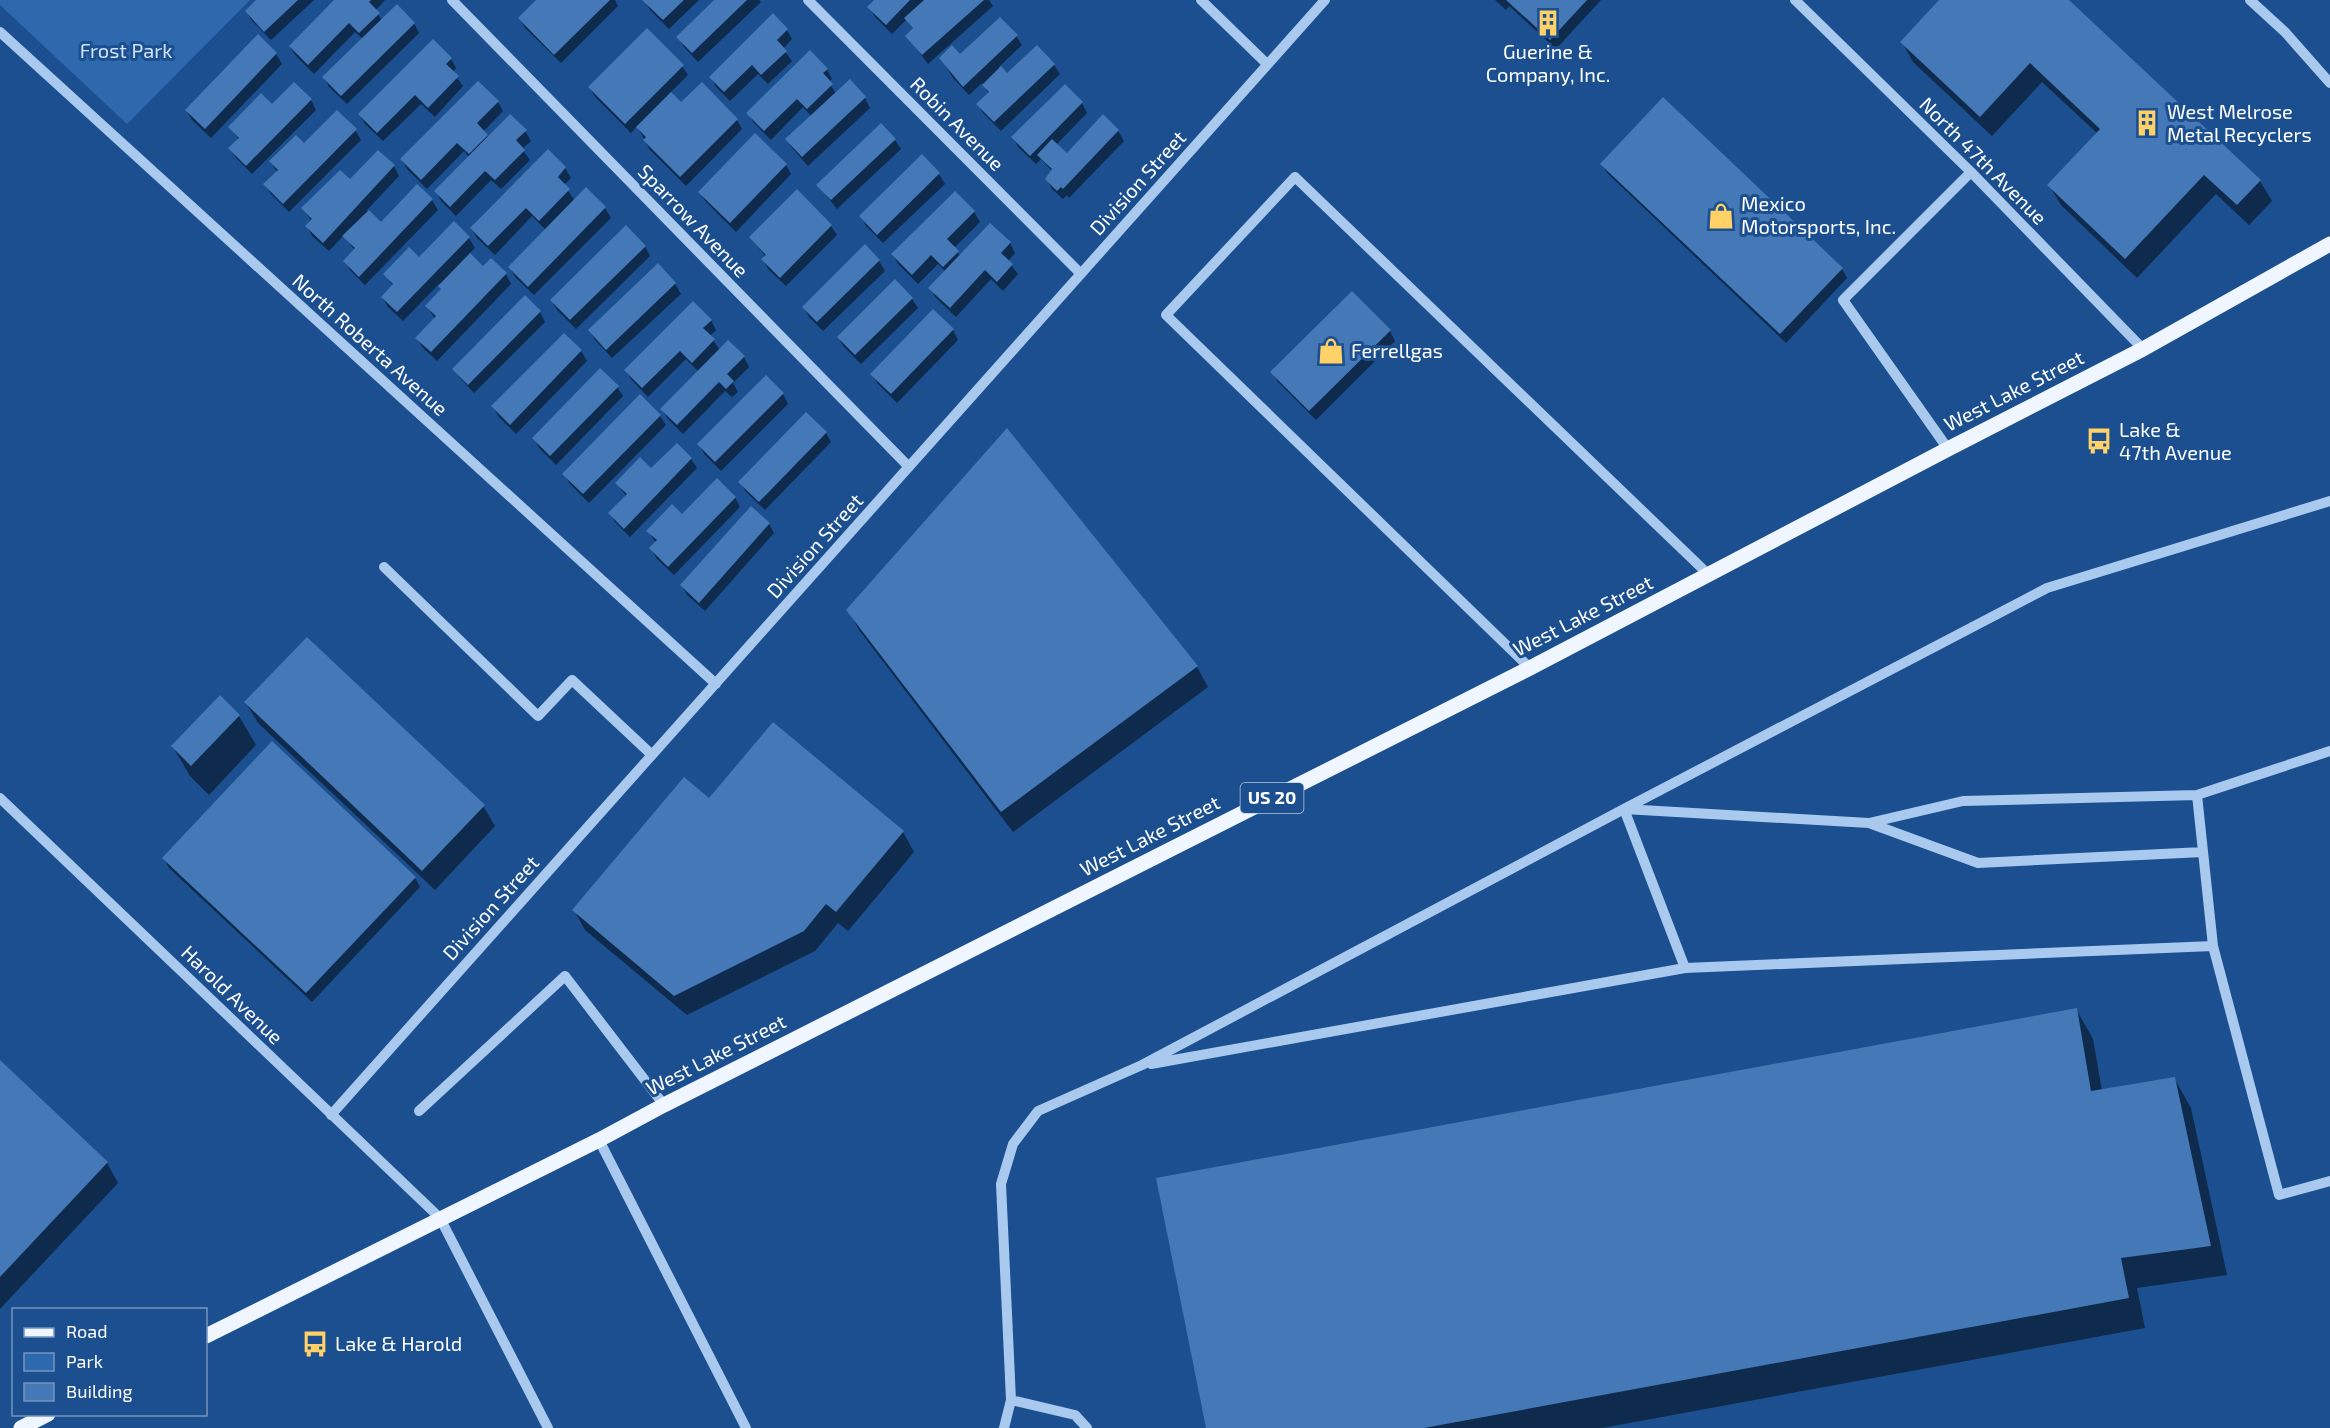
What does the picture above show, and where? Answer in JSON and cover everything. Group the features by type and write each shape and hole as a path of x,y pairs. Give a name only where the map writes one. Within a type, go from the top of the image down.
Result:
{"main road":[{"name":"West Lake Street","path":"207,1335 599,1140 664,1105 1530,668 2143,349 2330,244"},
{"path":"21,1428 44,1416"}],"street":[{"name":"Sparrow Avenue","path":"452,0 909,467"},
{"name":"Robin Avenue","path":"808,0 1081,274"},
{"path":"1201,0 1268,64"},
{"name":"Division Street","path":"331,1115 1325,0"},
{"name":"North 47th Avenue","path":"1795,0 1971,172 2143,349"},
{"path":"2250,0 2285,32 2330,83"},
{"name":"North Roberta Avenue","path":"0,32 716,684"},
{"path":"1948,449 1844,300 1971,172"},
{"path":"1530,668 1166,315 1294,177 1709,575"},
{"path":"1004,1428 1011,1400 1001,1184 1013,1144 1038,1112 1142,1065 2047,588 2330,501"},
{"path":"384,567 538,716 572,680 652,755"},
{"path":"1624,809 1869,823 1963,801 2197,795 2330,751"},
{"path":"2197,795 2213,946 2279,1195 2330,1181"},
{"name":"Harold Avenue","path":"0,798 440,1218 548,1428"},
{"path":"1624,809 1685,968"},
{"path":"1869,823 1978,863 2202,852"},
{"path":"1142,1065 1685,968 2213,946"},
{"path":"419,1111 566,976 664,1105"},
{"path":"599,1140 746,1428"},
{"path":"1011,1400 1075,1415 1087,1428"}],"green space":[{"name":"Frost Park","path":"0,0 250,0 127,124 0,5"}],"building":[{"path":"256,0 298,0 264,32 245,11"},
{"path":"334,0 371,0 369,2 380,13 359,33 349,23 308,65 289,46"},
{"path":"536,0 610,0 554,55 518,18"},
{"path":"642,0 684,0 663,20"},
{"path":"714,0 747,0 692,53 676,37"},
{"path":"874,0 910,0 886,25 867,7"},
{"path":"924,0 984,0 922,55 905,36 913,28 904,18"},
{"name":"Guerine & Company, Inc.","path":"1506,0 1587,0 1550,40"},
{"name":"West Melrose Metal Recyclers","path":"1939,0 2069,0 2261,180 2237,205 2204,175 2125,259 2047,185 2100,129 2030,63 1980,117 1900,42"},
{"path":"397,4 415,23 341,96 322,77"},
{"path":"773,13 788,29 777,40 787,51 761,75 752,65 724,92 709,77"},
{"path":"1000,17 1018,35 963,87 939,58 952,45 960,54"},
{"path":"647,28 684,65 625,124 588,87"},
{"path":"258,34 277,53 205,129 185,110"},
{"path":"433,39 452,58 446,64 459,76 428,108 415,95 377,133 358,114"},
{"path":"1037,45 1055,64 994,122 976,104 989,92 982,85 1001,66 1007,73"},
{"path":"810,50 828,69 823,73 833,84 807,109 797,99 764,131 746,113"},
{"path":"850,79 866,97 802,157 785,139"},
{"path":"478,81 499,101 477,123 488,135 469,154 457,143 421,180 400,159"},
{"path":"294,82 312,99 246,166 228,148 239,138 228,127 261,93 272,104"},
{"path":"702,82 738,119 680,177 643,140 646,137 636,127 671,92 681,102"},
{"path":"1065,84 1083,102 1030,156 1011,137"},
{"name":"Mexico Motorsports, Inc.","path":"1663,97 1843,268 1780,334 1600,164"},
{"path":"337,110 357,129 283,204 263,184 278,170 269,161 296,135 304,143"},
{"path":"510,114 527,130 516,140 525,150 495,180 485,171 450,207 434,191"},
{"path":"1103,114 1119,130 1063,189 1061,187 1057,191 1045,179 1052,169 1037,155 1052,139 1067,153"},
{"path":"881,123 896,139 831,200 816,185"},
{"path":"755,133 787,164 730,223 698,192"},
{"path":"548,149 566,167 558,177 570,189 539,221 526,208 488,246 470,228"},
{"path":"378,150 395,165 323,243 305,226 312,219 301,208 340,170 350,179"},
{"path":"922,154 940,173 877,235 859,216"},
{"path":"417,184 433,199 359,277 343,261 355,248 342,236 369,210 381,222"},
{"path":"586,187 606,207 528,287 508,267"},
{"path":"797,189 832,225 780,278 761,259 766,255 749,237"},
{"path":"955,191 975,211 947,239 959,251 943,267 931,255 912,275 891,254"},
{"path":"454,221 470,237 397,312 381,297 393,284 383,274 409,247 419,257"},
{"path":"990,223 1011,242 1001,253 1013,264 997,282 985,270 950,308 928,288"},
{"path":"626,225 646,246 570,320 550,300"},
{"path":"865,244 880,260 817,322 802,307"},
{"path":"470,253 483,266 491,258 507,273 431,352 415,338 436,316 425,306 441,289 438,286"},
{"path":"658,263 676,283 606,350 588,330"},
{"path":"895,279 913,298 855,355 837,337"},
{"name":"Ferrellgas","path":"1352,291 1391,330 1309,411 1270,372"},
{"path":"525,295 541,311 468,385 452,369"},
{"path":"693,301 712,320 703,328 715,339 692,363 680,351 642,388 624,370"},
{"path":"933,309 954,329 891,394 870,374"},
{"path":"564,333 582,350 510,425 491,406"},
{"path":"728,340 745,356 727,374 734,381 726,389 719,382 677,425 660,409"},
{"path":"600,368 619,386 550,456 532,438"},
{"path":"766,375 784,393 715,462 697,444"},
{"path":"640,394 661,415 583,494 562,474"},
{"path":"806,412 827,432 759,502 738,482"},
{"path":"1007,428 1198,666 1001,812 846,610"},
{"path":"677,443 692,458 624,529 608,513 627,494 615,483 640,457 651,468"},
{"path":"717,478 736,497 668,567 649,548 657,540 646,531 672,504 682,514"},
{"path":"751,506 770,523 699,603 680,585"},
{"path":"307,637 485,805 422,871 244,702"},
{"path":"220,695 240,715 191,766 171,746"},
{"path":"773,722 904,831 836,912 826,904 804,931 674,996 572,910 684,777 709,798"},
{"path":"272,741 416,877 306,993 162,858"},
{"path":"2077,1008 2091,1091 2175,1077 2211,1246 2121,1258 2129,1298 1424,1428 1206,1428 1156,1178"},
{"path":"0,1060 108,1162 0,1277"}],"place":[{"name":"Guerine & Company, Inc.","path":"1548,23"},
{"name":"West Melrose Metal Recyclers","path":"2147,123"},
{"name":"Mexico Motorsports, Inc.","path":"1721,216"},
{"name":"Ferrellgas","path":"1331,351"},
{"name":"Lake & 47th Avenue","path":"2099,441"},
{"name":"Lake & Harold","path":"315,1344"}]}
